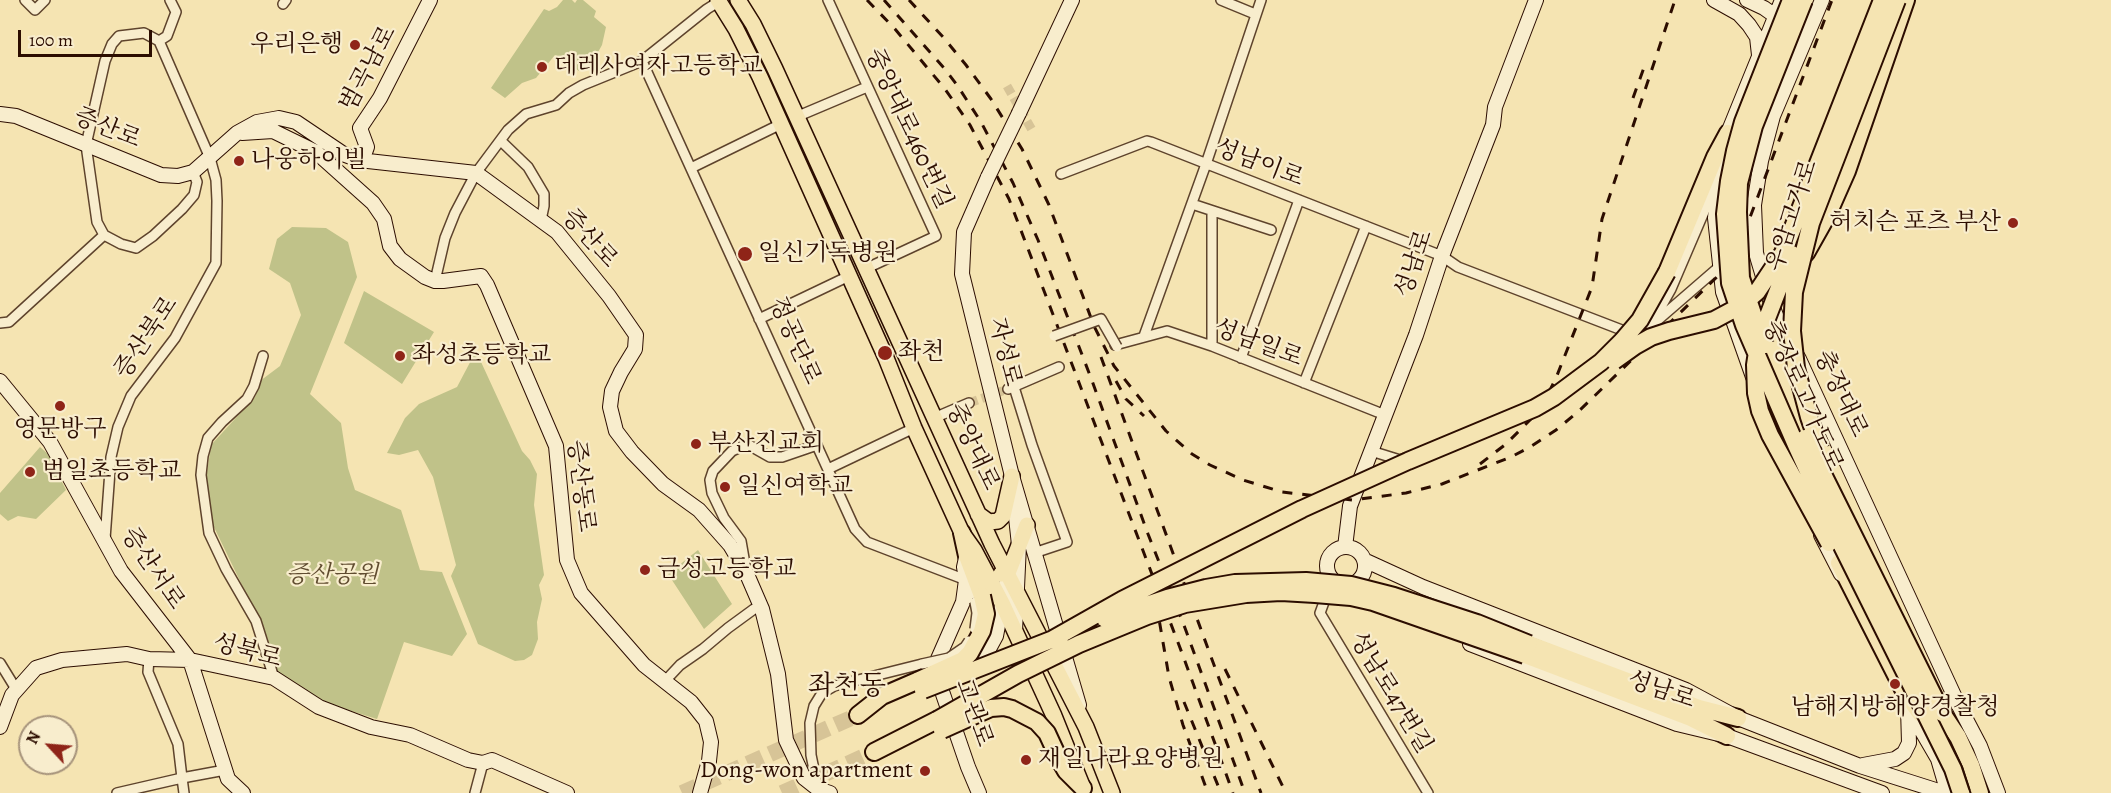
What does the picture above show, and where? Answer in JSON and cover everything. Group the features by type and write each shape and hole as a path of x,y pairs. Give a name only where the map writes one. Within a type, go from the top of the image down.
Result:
{"highway":[{"name":"충장로고가도로","path":"1791,0 1743,122 1735,151 1725,214 1730,282 1744,325 1834,528 1953,769 1961,793"},
{"name":"충장로고가도로","path":"1804,0 1754,126 1745,156 1738,212 1741,278 1755,320 1806,440 1942,713 1964,770 1970,793"},
{"path":"1408,461 1469,444 1552,409 1635,346 1669,331 1714,320 1742,305 1757,292 1783,253 1882,0"},
{"name":"우암고가로","path":"1890,0 1759,339 1755,365 1756,393 1760,411 1770,435 1807,500 1904,691 1935,733"},
{"name":"우암고가로","path":"1880,585 1832,480 1809,417 1796,368 1792,331 1794,292 1811,223 1897,0"},
{"path":"1800,359 1794,330 1794,285 1805,254 1838,193 1906,0"},
{"path":"1053,639 1122,600 1302,509 1408,461 1535,408 1570,386 1600,362 1640,320 1667,273 1715,157 1728,133"},
{"path":"858,715 921,678 963,660 970,653 982,631 986,614 978,599 962,533"},
{"path":"921,678 1053,639 1167,598 1235,583 1271,581 1306,581 1351,585 1373,590 1466,620 1527,650"},
{"path":"940,725 1018,674 1079,644 1147,616 1185,604 1246,594 1281,592 1351,597 1527,650"},
{"name":"성남로","path":"1527,650 1699,708 1738,718"},
{"name":"성남로","path":"1527,650 1691,718 1727,736"},
{"path":"879,750 940,725 991,708 1004,707 1026,715 1037,722 1047,733 1066,771 1085,790"},
{"name":"충장로고가도로","path":"1942,713 1958,737 1971,765 1980,793"}],"main road":[{"name":"범곡남로","path":"362,161 367,147 360,128 380,98 430,0"},
{"name":"중앙대로","path":"738,0 753,24 992,544 1086,727 1112,793"},
{"path":"747,0 753,24"},
{"name":"자성로","path":"1072,0 964,232 962,274 1012,476 1022,526 1034,553 1086,727"},
{"path":"1525,0 1529,21"},
{"name":"성남로","path":"1345,547 1350,506 1416,335 1536,0"},
{"path":"1529,21 1545,0"},
{"path":"1714,0 1739,14 1749,25 1757,37 1759,57"},
{"path":"1747,0 1776,16 1794,35 1801,48"},
{"path":"1821,4 1796,8 1783,0 1728,133 1719,177 1715,218 1719,267 1723,292 1738,338 1802,497 1908,706 1938,759 1947,793"},
{"name":"중앙대로","path":"719,1 746,48 849,276 914,428 962,533 974,550 1002,603 1085,790"},
{"name":"충장대로","path":"1821,4 1773,116 1761,161 1754,205 1756,253 1767,291 1782,328 1800,359 1958,704 1980,746 1998,793"},
{"name":"증산로","path":"0,114 16,117 161,175 178,176 193,172 237,134 257,122 279,118 296,122 345,155 362,161 476,173 557,232 609,296 636,335 636,349 612,391 610,407 616,431 632,452 663,484 699,510 730,545 746,572 762,609 778,674 786,740 804,778 824,791"},
{"path":"237,134 273,131 316,152 373,203 384,219 390,246 400,259 425,277 435,281"},
{"name":"증산동로","path":"435,281 481,276 487,285 556,446 567,560 581,593 644,665 691,702 706,721 711,742 709,760 700,793"},
{"path":"885,358 896,371 915,408 919,406 917,382"},
{"name":"증산서로","path":"0,381 50,442 121,571 190,660 228,779 243,793"},
{"path":"978,514 989,522 998,521 1004,516 1012,476"},
{"path":"992,544 1001,549 1008,548 1022,526"},
{"path":"1015,631 1022,526"},
{"path":"941,693 983,660 996,636 1008,573 1019,545"},
{"path":"1345,547 1357,550 1364,560 1365,566 1361,578 1350,585 1332,580 1329,575 1327,562 1333,551 1345,547"},
{"path":"966,556 964,567 966,580"},
{"name":"성남로","path":"1364,560 1423,587 1686,690 1738,718 1860,766 1947,793"},
{"path":"986,571 998,575 1008,573"},
{"path":"1371,601 1372,593 1379,582 1385,578 1399,576"},
{"name":"고관로","path":"966,580 963,603 934,668 941,693 979,793"},
{"name":"성남로","path":"1350,585 1371,601 1427,627 1677,724 1727,736 1882,793"},
{"name":"성북로","path":"0,727 12,694 36,668 62,660 127,654 149,659 190,660 274,678 319,707 371,727 410,735 468,760 483,763 492,760 567,793"},
{"path":"1860,766 1895,759 1904,753 1909,742 1908,706"}],"street":[{"path":"25,0 35,10 45,0"},
{"path":"170,0 176,12 167,36 159,41 144,33 119,36 112,44 105,61 86,145 97,222 104,236 136,248 153,237 194,195 197,182 193,172"},
{"name":"중앙대로460번길","path":"828,0 936,236 865,269"},
{"path":"1221,0 1255,14"},
{"path":"1144,336 1206,164 1260,0"},
{"path":"435,281 445,238 454,213 476,173 508,130 526,114 556,105 569,93 583,85 642,61 719,1"},
{"name":"증산북로","path":"105,542 111,456 118,428 131,396 175,338 216,263 216,180 210,158 159,41"},
{"name":"정공단로","path":"642,61 855,529 867,542 966,580"},
{"path":"796,117 867,87"},
{"path":"691,168 781,124"},
{"path":"501,141 528,167 544,194 541,219"},
{"name":"성남이로","path":"1061,174 1147,141 1443,256 1458,267 1627,332"},
{"path":"1371,451 1400,460 1521,411 1558,392 1588,370 1627,332 1653,315 1662,305 1719,177"},
{"path":"1241,358 1299,200"},
{"path":"1192,204 1271,230"},
{"path":"1212,211 1212,346"},
{"path":"1304,383 1366,226"},
{"path":"0,323 9,322 104,236"},
{"path":"1364,470 1383,475 1535,413 1594,376 1719,267"},
{"path":"759,319 849,276"},
{"name":"성남일로","path":"1054,336 1101,319 1116,346 1167,331 1212,346 1385,415"},
{"path":"263,356 254,386 247,399 208,438 201,475 209,532 226,569 256,621 274,678"},
{"path":"1034,553 1067,542 1011,388 1059,366"},
{"path":"934,418 969,403"},
{"name":"중앙대로","path":"828,469 914,428"},
{"path":"746,572 741,541 724,518 712,493 710,480 712,471 732,451 747,444 770,457 782,457 817,445"},
{"path":"966,580 978,599"},
{"name":"성남로47번길","path":"1332,580 1320,613 1428,793"},
{"path":"665,681 680,665 728,628 754,609 762,609"},
{"path":"149,659 148,672 178,744 184,793"},
{"path":"0,663 16,689"},
{"path":"824,791 811,755 810,723 814,706 822,693 834,686 921,678"},
{"path":"475,793 483,763"},
{"path":"117,793 225,770"}],"green space":[{"path":"563,0 572,0 575,3 577,0 583,0 596,11 594,17 606,27 602,45 597,54 579,71 555,55 536,78 522,83 505,98 491,88 544,9 549,11"},
{"name":"증산공원","path":"292,227 326,228 348,242 357,277 310,394 341,423 348,468 355,490 401,510 420,570 442,572 467,634 452,656 404,642 377,719 328,704 276,673 267,637 212,523 206,480 211,445 255,397 260,381 280,366 301,315 290,283 269,269 277,239"},
{"path":"364,291 434,332 402,384 344,343"},
{"path":"476,351 522,451 537,474 534,505 544,575 539,585 542,599 537,622 538,639 532,655 524,660 515,661 478,644 451,576 456,565 433,477 418,450 399,455 387,453 405,418 419,404 457,387"},
{"path":"40,447 48,454 66,490 36,519 18,516 8,521 0,514 0,493"},
{"path":"698,550 732,604 704,629 668,574"}],"tunnel":[{"path":"1007,86 1032,130"},
{"path":"969,403 1008,389"},
{"path":"682,793 858,715"},
{"path":"782,793 874,752"}],"railway":[{"path":"867,0 895,29 945,89 970,125 1009,199 1233,793"},
{"path":"884,0 957,85 981,122 1013,183 1038,240 1091,378 1245,793"},
{"path":"909,0 966,65 991,99 1022,149 1049,205 1094,326 1114,366 1166,431 1192,454 1243,480 1282,492 1352,500 1406,493 1442,484 1511,457 1530,447 1579,411 1720,274 1746,228 1832,0"},
{"path":"1480,464 1506,444 1531,419 1545,400 1556,378 1592,287 1602,219 1675,0"},
{"path":"1633,98 1646,62"},
{"path":"1101,357 1261,793"},
{"path":"1116,381 1126,399 1144,416"},
{"path":"1154,603 1169,677 1183,725 1208,793"},
{"path":"1225,669 1286,793"},
{"path":"1184,702 1219,788"}],"place":[{"name":"우리은행","path":"355,45"},
{"name":"데레사여자고등학교","path":"542,67"},
{"name":"나웅하이빌","path":"239,161"},
{"name":"허치슨 포츠 부산","path":"2013,223"},
{"name":"일신기독병원","path":"745,254"},
{"name":"좌천","path":"885,353"},
{"name":"좌성초등학교","path":"400,356"},
{"name":"영문방구","path":"60,406"},
{"name":"부산진교회","path":"696,444"},
{"name":"범일초등학교","path":"30,472"},
{"name":"일신여학교","path":"725,487"},
{"name":"금성고등학교","path":"645,570"},
{"name":"남해지방해양경찰청","path":"1895,684"},
{"name":"재일나라요양병원","path":"1026,760"},
{"name":"Dong-won apartment","path":"925,771"}],"district":[{"name":"좌천동","path":"847,687"}]}
